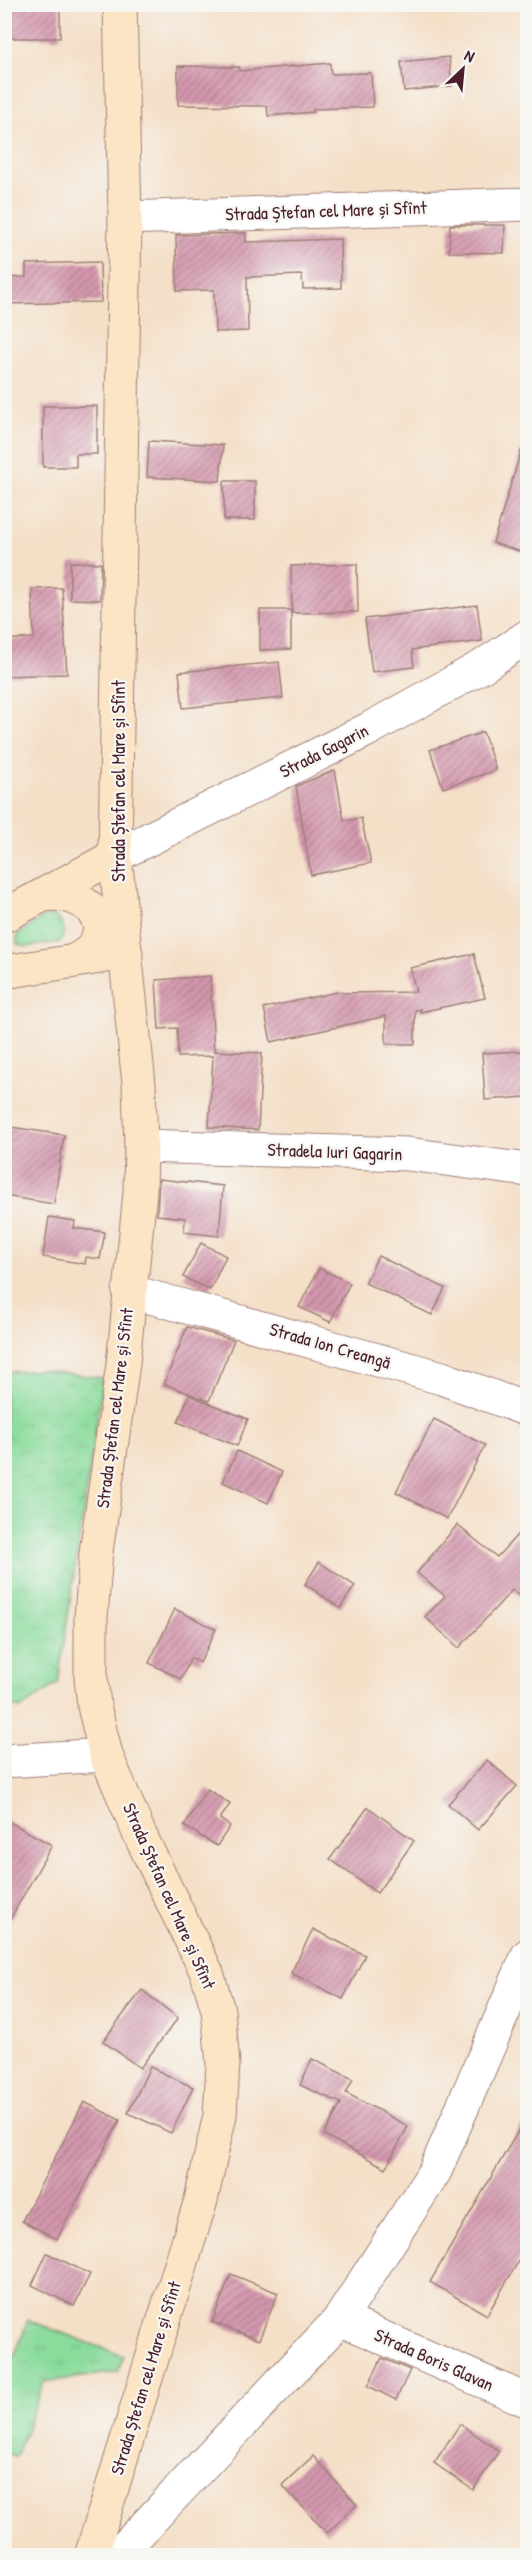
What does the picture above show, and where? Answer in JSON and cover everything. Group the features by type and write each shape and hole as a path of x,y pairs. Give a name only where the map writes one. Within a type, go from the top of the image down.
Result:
{"street":[{"name":"Strada Ștefan cel Mare și Sfînt","path":"91,2556 201,2200 220,2115 223,2064 218,2010 207,1973 139,1833 106,1755 94,1706 91,1617 96,1552 123,1364 140,1192 141,1146 139,1084 115,856 125,218 120,4"},
{"name":"Strada Ștefan cel Mare și Sfînt","path":"125,218 528,204"},
{"name":"Strada Gagarin","path":"115,856 367,730 481,668 528,636"},
{"path":"4,916 115,856"},
{"path":"44,895 61,892 71,895 86,904 95,914 100,934 95,945 86,955 74,961"},
{"path":"4,972 126,953"},
{"name":"Stradela Iuri Gagarin","path":"141,1146 408,1154 528,1170"},
{"name":"Strada Ion Creangă","path":"129,1291 442,1378 528,1410"},
{"path":"4,1761 106,1755"},
{"path":"117,2556 340,2319 435,2171 528,1955"},
{"name":"Strada Boris Glavan","path":"340,2319 528,2401"}],"green space":[{"path":"46,916 56,917 63,926 64,932 59,942 26,947 17,944 17,935"},
{"path":"41,1370 103,1378 58,1683 20,1709 4,1701 5,1372"},
{"path":"28,2320 123,2356 118,2372 44,2382 16,2457 5,2452 5,2382"}],"building":[{"path":"6,4 60,4 60,38 5,38"},
{"path":"449,57 452,86 404,91 401,62"},
{"path":"330,63 331,74 371,73 373,107 313,109 314,112 268,116 267,106 178,105 178,66 239,67 239,71"},
{"path":"450,225 505,225 504,253 449,252"},
{"path":"246,233 246,242 340,239 341,288 303,289 302,275 247,277 248,331 215,332 214,290 177,291 176,235"},
{"path":"100,262 101,302 4,304 4,278 26,277 26,264"},
{"path":"43,406 97,406 97,454 76,454 76,467 43,467"},
{"path":"149,441 223,445 220,481 147,477"},
{"path":"521,451 528,452 528,554 493,543"},
{"path":"224,481 255,481 255,520 224,520"},
{"path":"70,562 101,563 100,600 70,599"},
{"path":"357,564 358,612 292,613 291,566"},
{"path":"62,588 67,674 4,676 4,640 34,638 32,589"},
{"path":"477,605 482,641 412,650 414,667 372,672 365,619"},
{"path":"260,610 291,610 291,649 260,650"},
{"path":"279,662 283,698 183,708 179,672"},
{"path":"483,732 496,770 443,788 430,750"},
{"path":"335,770 344,821 361,818 371,863 311,875 296,786"},
{"path":"474,954 485,998 420,1012 420,1009 415,1010 415,1044 386,1044 386,1016 271,1042 264,1008 341,991 342,993 416,992 410,968"},
{"path":"210,976 214,1051 262,1053 258,1130 209,1127 213,1056 178,1057 177,1028 159,1029 156,980"},
{"path":"523,1051 526,1097 485,1100 482,1053"},
{"path":"4,1126 64,1135 54,1204 4,1196"},
{"path":"159,1179 223,1186 219,1236 184,1232 185,1218 157,1215"},
{"path":"49,1217 75,1221 74,1228 105,1232 100,1259 86,1257 85,1264 43,1257"},
{"path":"201,1243 226,1256 210,1290 183,1277"},
{"path":"378,1256 445,1288 432,1315 365,1283"},
{"path":"319,1268 350,1283 330,1322 299,1307"},
{"path":"187,1327 234,1340 209,1401 164,1384"},
{"path":"189,1395 248,1419 237,1446 178,1422"},
{"path":"434,1419 485,1445 447,1519 396,1492"},
{"path":"237,1451 282,1472 268,1503 223,1482"},
{"path":"528,1523 528,1603 512,1590 459,1648 425,1617 445,1596 417,1573 457,1525 497,1557"},
{"path":"319,1562 355,1586 340,1608 305,1584"},
{"path":"175,1609 216,1629 200,1663 191,1658 181,1679 149,1663"},
{"path":"487,1760 517,1786 478,1830 448,1804"},
{"path":"207,1789 230,1804 220,1819 230,1826 217,1846 184,1826"},
{"path":"368,1807 414,1841 377,1893 330,1859"},
{"path":"4,1819 52,1845 4,1930"},
{"path":"313,1929 365,1955 343,1999 291,1973"},
{"path":"142,1990 178,2018 140,2068 103,2041"},
{"path":"312,2059 353,2079 346,2093 408,2126 386,2168 324,2135 341,2103 300,2085"},
{"path":"150,2067 193,2087 171,2133 128,2113"},
{"path":"84,2102 120,2120 57,2239 22,2221"},
{"path":"528,2114 528,2245 487,2315 430,2282"},
{"path":"47,2253 90,2274 74,2306 32,2285"},
{"path":"231,2274 278,2293 259,2340 212,2322"},
{"path":"382,2358 410,2370 396,2400 368,2386"},
{"path":"460,2424 499,2451 473,2490 434,2463"},
{"path":"313,2456 357,2505 327,2533 282,2485"}]}
